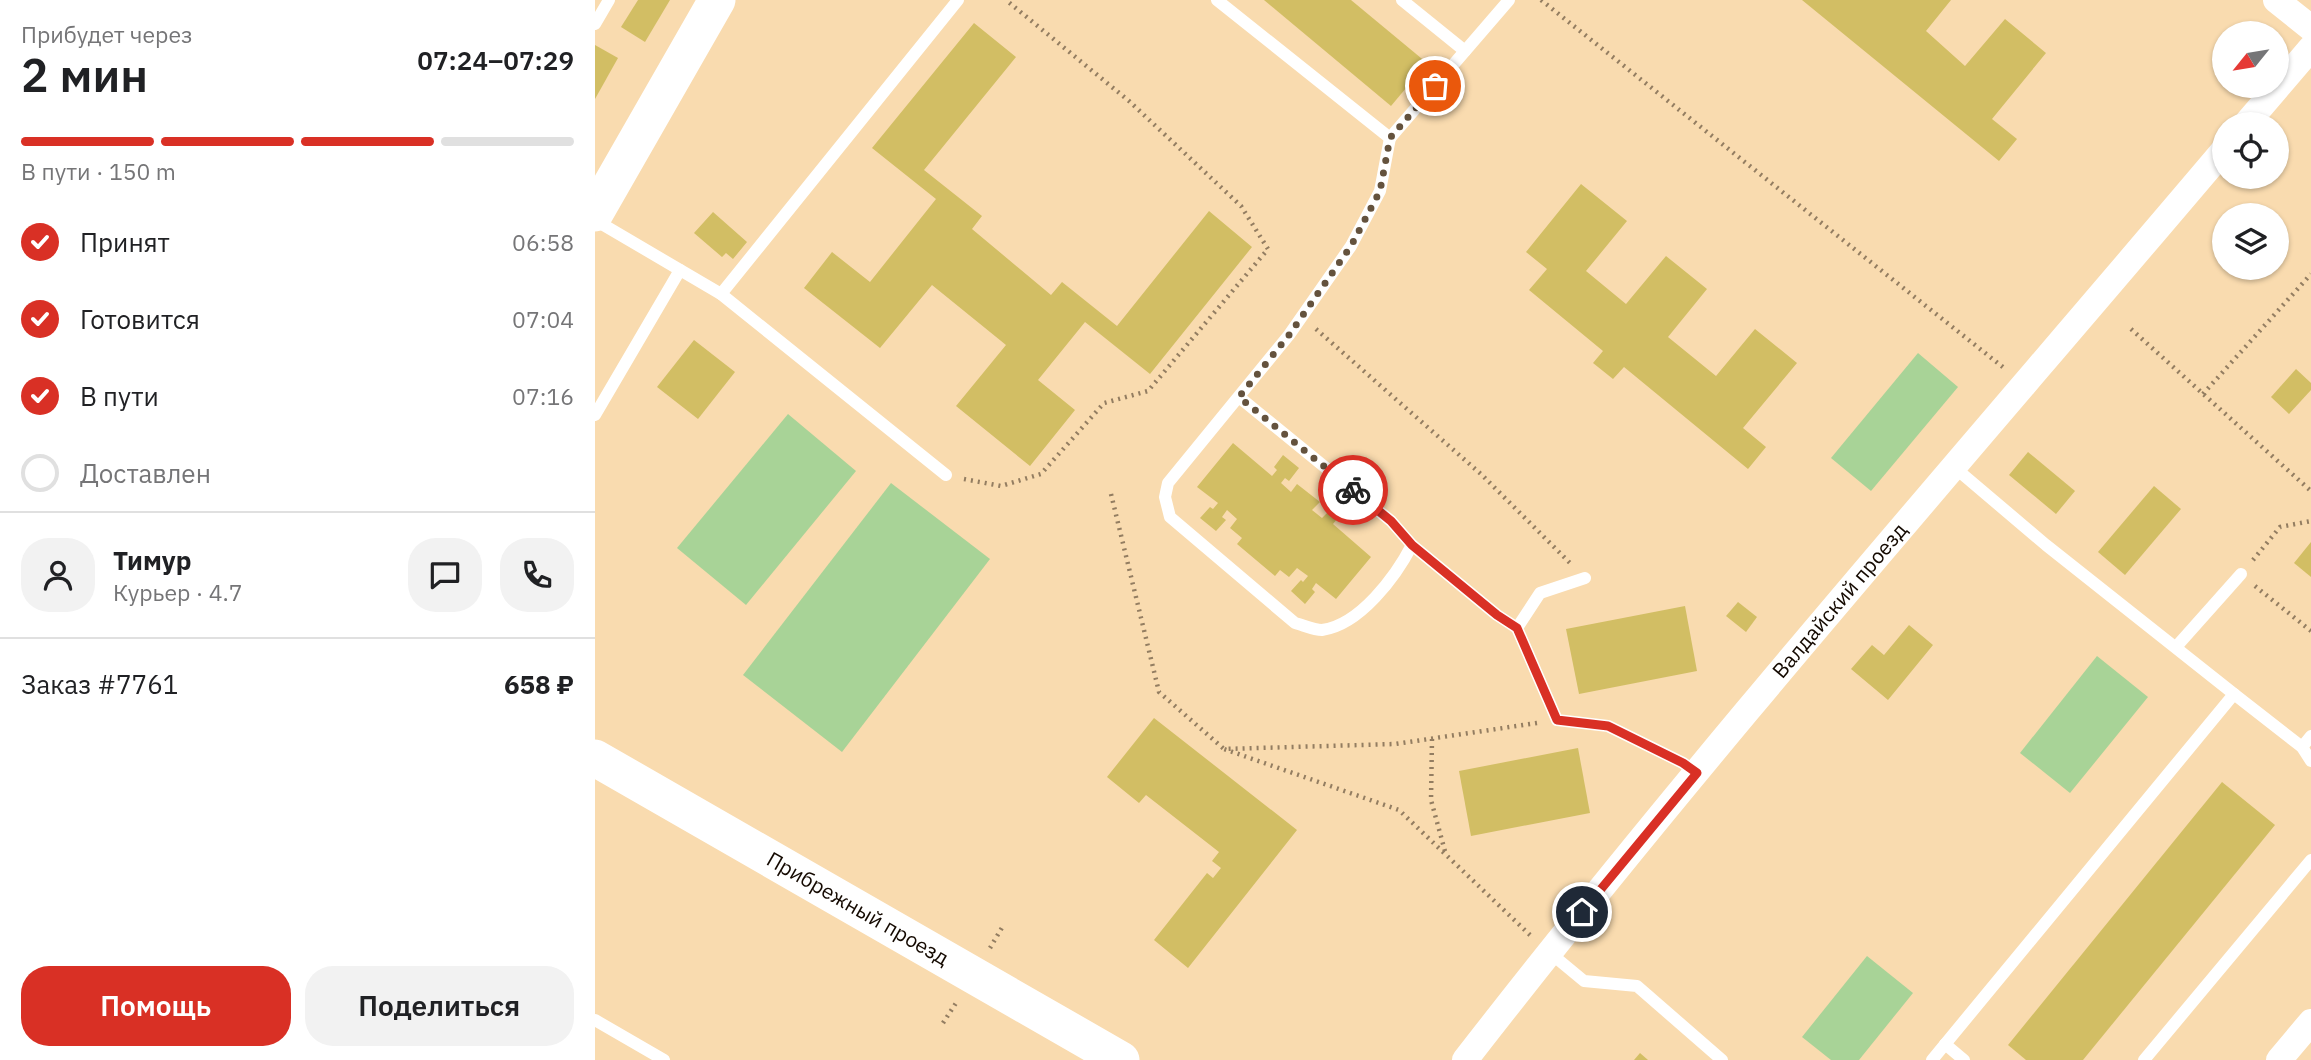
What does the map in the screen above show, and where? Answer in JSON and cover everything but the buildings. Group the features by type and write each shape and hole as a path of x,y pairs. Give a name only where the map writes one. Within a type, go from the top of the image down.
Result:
{"street":[{"path":"596,211 717,0"},
{"path":"2276,0 2311,28"},
{"path":"2256,112 2311,48"},
{"name":"Валдайский проезд","path":"1465,1060 1541,945 1697,773 2212,164"},
{"name":"Прибрежный проезд","path":"595,758 1121,1060"},
{"path":"2279,1060 2311,1022"}],"lane":[{"path":"595,24 609,0"},
{"path":"720,294 958,0"},
{"path":"1217,0 1390,138"},
{"path":"1402,0 1465,51"},
{"path":"1412,545 1404,561 1364,611 1321,630 1295,624 1170,517 1165,497 1168,483 1302,317 1351,246 1380,191 1390,138 1509,0"},
{"path":"596,211 680,270 720,294 946,475"},
{"path":"595,415 680,270"},
{"path":"1239,397 1391,521 1412,545 1497,615 1517,628 1557,720 1608,726 1683,763 1697,773"},
{"path":"1954,467 2046,545 2302,747 2311,761"},
{"path":"2176,648 2241,574"},
{"path":"1517,628 1540,593 1585,578"},
{"path":"1932,1060 2234,694"},
{"path":"2302,747 2311,736"},
{"path":"2144,1060 2311,860"},
{"path":"1541,945 1584,981 1637,986 1722,1060"},
{"path":"595,1020 664,1060"},
{"path":"1945,1044 1964,1060"}],"path":[{"path":"946,475 1001,486 1041,474 1104,403 1148,391 1268,249 1241,206 1129,101 1006,0"},
{"path":"1541,0 2010,373"},
{"path":"2203,394 2311,274"},
{"path":"1302,317 1482,475 1585,578"},
{"path":"2131,330 2311,491"},
{"path":"1111,494 1159,692 1224,749 1399,810 1541,945"},
{"path":"2311,521 2280,527 2241,574 2311,631"},
{"path":"1224,749 1395,744 1557,720"},
{"path":"1432,739 1431,800 1447,856"},
{"path":"990,948 1003,926"},
{"path":"943,1023 957,1002"}],"green space":[{"path":"1918,353 1958,387 1871,491 1831,458"},
{"path":"788,414 856,471 746,605 677,548"},
{"path":"891,483 990,559 842,752 743,675"},
{"path":"2097,656 2148,697 2070,793 2020,753"},
{"path":"1867,956 1913,993 1859,1060 1831,1060 1802,1037"}],"way so far":[{"path":"1353,490 1239,397 1289,335 1351,246 1380,191 1390,138 1435,86"}],"route":[{"path":"1353,490 1391,521 1412,545 1497,615 1517,628 1557,720 1608,726 1683,763 1697,773 1582,912"}]}
